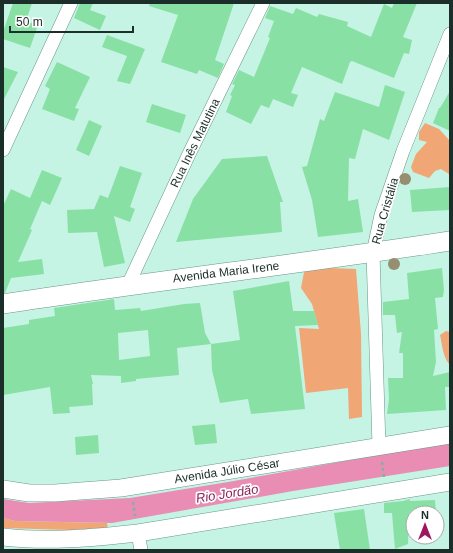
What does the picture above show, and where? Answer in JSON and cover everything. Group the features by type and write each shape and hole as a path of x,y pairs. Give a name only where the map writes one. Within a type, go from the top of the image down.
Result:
{"main road":[{"name":"Avenida Maria Irene","path":"3,304 128,285 372,253 450,241"}],"street":[{"path":"3,150 71,3"},
{"name":"Rua Inês Matutina","path":"128,285 189,154 263,3"},
{"name":"Rua Cristália","path":"380,453 372,253 381,215 403,151 450,34"},
{"name":"Avenida Júlio César","path":"3,489 29,493 55,493 121,488 249,468 380,453 450,435"},
{"path":"3,537 48,540 83,538 136,525 450,482"},
{"path":"136,525 141,550"}],"path":[{"path":"380,453 384,479"},
{"path":"133,502 136,525"}],"shaded area":[{"path":"425,123 439,129 450,141 450,174 441,169 435,171 429,178 413,172 411,167 416,154 427,142 419,140 419,132"},
{"path":"305,267 356,269 361,334 362,417 349,419 348,388 306,393 299,328 319,329 312,304 301,288"},
{"path":"446,331 450,332 450,365 444,355 440,335"},
{"path":"3,518 15,521 107,523 108,528 71,530 3,528"}],"water":[{"name":"Rio Jordão","path":"450,442 450,466 293,491 112,523 15,521 3,518 3,499 29,503 130,498"}],"building":[{"path":"13,3 32,3 26,21 38,25 30,48 3,39 3,32"},
{"path":"80,3 93,3 90,10 106,16 100,30 74,18"},
{"path":"150,3 234,3 215,60 224,64 218,78 199,70 197,74 161,62 178,15 149,6"},
{"path":"394,3 417,3 403,37 412,40 409,54 404,53 394,78 352,61 350,62 342,84 302,67 291,93 298,95 293,107 273,99 269,108 261,105 251,124 226,112 232,96 230,95 235,85 232,84 239,70 254,77 270,38 268,37 274,21 265,18 270,6 293,14 296,8 317,17 319,14 348,22 347,26 371,37 384,4 392,8"},
{"path":"107,35 145,49 130,84 117,81 127,56 102,47"},
{"path":"57,62 90,77 75,108 79,109 74,121 42,109 50,89 45,86"},
{"path":"3,67 18,72 3,101"},
{"path":"385,85 405,92 389,140 363,129 355,159 349,158 348,201 358,199 363,232 318,237 312,200 302,167 307,166 320,119 324,121 335,92 379,107"},
{"path":"450,91 450,131 433,123 439,108"},
{"path":"152,104 186,115 180,133 146,122"},
{"path":"89,120 102,126 89,156 76,150"},
{"path":"267,156 283,202 280,202 282,232 176,242 193,199 222,159"},
{"path":"120,166 142,173 130,207 135,209 130,222 114,216 125,263 104,267 97,232 68,233 67,210 94,209 100,195 108,198"},
{"path":"42,170 62,178 50,205 42,201 30,229 32,230 18,262 42,259 44,274 11,278 5,293 3,293 3,206 11,189 30,198"},
{"path":"450,187 450,210 412,212 410,190"},
{"path":"442,268 444,290 443,297 435,298 438,329 434,330 436,362 433,376 450,372 450,387 445,387 446,410 387,414 389,399 388,378 403,378 403,353 399,353 402,332 397,333 395,315 383,315 383,302 409,299 407,273"},
{"path":"289,281 293,311 314,311 318,325 295,326 305,409 251,414 248,399 220,403 212,370 211,344 240,340 233,291"},
{"path":"114,299 115,310 140,308 141,311 200,303 205,333 211,344 177,348 179,375 136,379 136,381 121,383 121,376 91,375 93,384 93,405 69,407 70,413 53,414 50,387 3,395 3,328 29,324 29,320 55,316 54,308","holes":["148,330 150,356 119,360 118,333"]},
{"path":"215,424 217,443 195,445 192,426"},
{"path":"98,435 99,453 76,455 75,437"},
{"path":"410,499 410,501 435,500 435,505 405,505 405,545 395,549 392,513 384,513 384,503"},
{"path":"364,509 370,550 340,550 334,513"}]}
